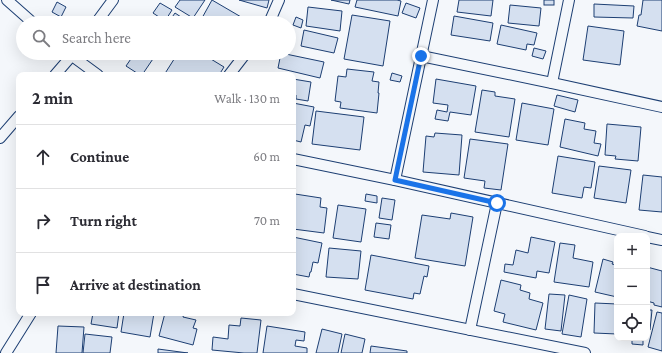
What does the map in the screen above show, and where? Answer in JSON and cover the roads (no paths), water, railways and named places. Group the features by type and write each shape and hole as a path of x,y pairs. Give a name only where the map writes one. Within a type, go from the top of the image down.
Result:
{"street":[{"path":"6,0 25,16"},
{"path":"101,16 113,0"},
{"path":"272,16 279,0"},
{"path":"395,180 433,0"},
{"path":"552,83 569,0"},
{"path":"421,56 662,107"},
{"path":"57,72 66,60"},
{"path":"79,60 94,72"},
{"path":"231,72 241,60"},
{"path":"0,138 16,122"},
{"path":"296,160 632,233"},
{"path":"470,330 497,203"},
{"path":"650,237 662,240"},
{"path":"296,295 585,353"},
{"path":"6,353 29,316"}]}
